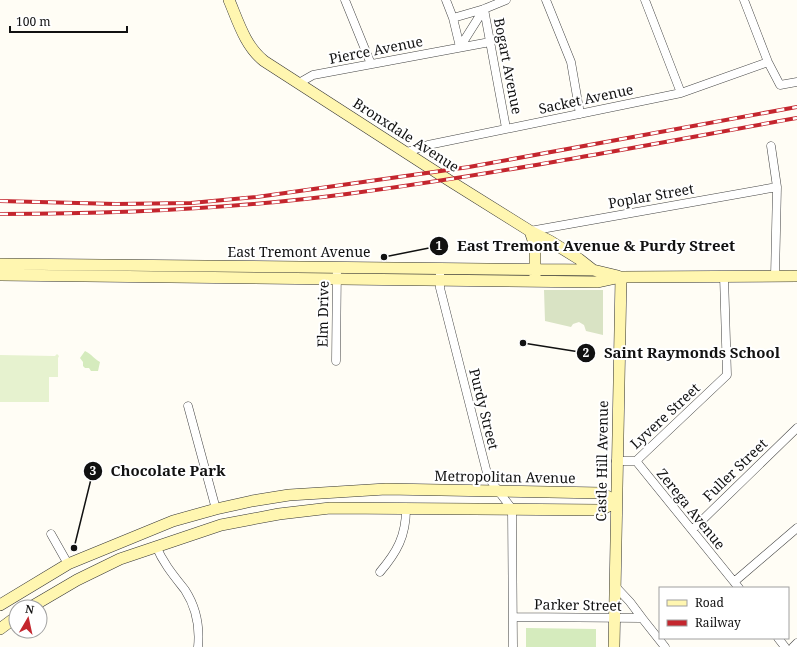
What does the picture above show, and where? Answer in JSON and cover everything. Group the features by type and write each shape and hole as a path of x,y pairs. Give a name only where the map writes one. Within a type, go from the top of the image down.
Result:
{"main road":[{"name":"Bronxdale Avenue","path":"229,0 246,41 254,52 264,60 450,181 530,231 556,244 593,270"},
{"path":"530,231 535,246 534,281"},
{"name":"East Tremont Avenue","path":"0,264 123,265 337,279 598,282 621,276"},
{"path":"38,264 38,276"},
{"path":"123,265 123,276"},
{"name":"East Tremont Avenue","path":"0,275 123,276 337,267 593,270 621,276 797,276"},
{"name":"Castle Hill Avenue","path":"614,647 616,461 621,276"},
{"name":"Metropolitan Avenue","path":"0,604 68,564 173,522 216,509 289,495 386,489 602,493 616,502"},
{"path":"326,492 327,508"},
{"path":"45,599 77,580 118,560 156,546 221,525 280,514 327,508 601,510 616,502"},
{"path":"112,546 118,560"},
{"path":"0,630 8,624"}],"street":[{"path":"345,0 371,64"},
{"path":"446,0 453,18 460,47"},
{"path":"453,18 484,9 506,0"},
{"path":"546,0 571,62 580,114"},
{"path":"645,0 682,93"},
{"path":"744,0 768,62 780,85 797,82"},
{"path":"460,47 484,9"},
{"name":"Bogart Avenue","path":"484,9 506,128"},
{"name":"Pierce Avenue","path":"299,83 312,75 490,42"},
{"name":"Sacket Avenue","path":"407,152 428,144 682,93 768,62"},
{"path":"771,146 776,187 775,276"},
{"name":"Poplar Street","path":"530,231 776,187"},
{"name":"Elm Drive","path":"336,361 337,267"},
{"name":"Purdy Street","path":"440,268 440,288 488,477 512,509"},
{"name":"Lyvere Street","path":"636,461 727,375 724,276"},
{"path":"188,406 216,509"},
{"name":"Fuller Street","path":"692,530 797,428"},
{"path":"616,461 636,461"},
{"name":"Zerega Avenue","path":"636,461 737,585"},
{"path":"380,572 396,552 403,535 406,509"},
{"path":"512,509 514,617 513,647"},
{"path":"737,585 797,528"},
{"path":"51,534 68,564"},
{"path":"156,546 161,559 191,601 200,634 198,647"},
{"name":"Parker Street","path":"615,586 630,602 665,647"},
{"name":"Parker Street","path":"514,617 642,618"},
{"path":"779,639 785,647"},
{"path":"793,647 797,643"}],"green space":[{"path":"544,290 603,290 603,335 586,331 584,325 579,322 573,324 571,327 545,321"},
{"path":"85,351 100,362 98,371 91,371 89,368 85,368 83,366 83,362 80,358"},
{"path":"57,354 59,356 58,377 49,377 49,402 0,402 0,355 55,356"},
{"path":"526,628 596,629 596,647 526,647"}],"railway":[{"path":"0,201 116,204 191,203 257,197 469,167 797,107"},
{"path":"0,214 174,210 347,194 629,149 797,118"}],"place":[{"name":"East Tremont Avenue & Purdy Street","path":"384,257"},
{"name":"Saint Raymonds School","path":"523,343"},
{"name":"Chocolate Park","path":"74,548"}]}
